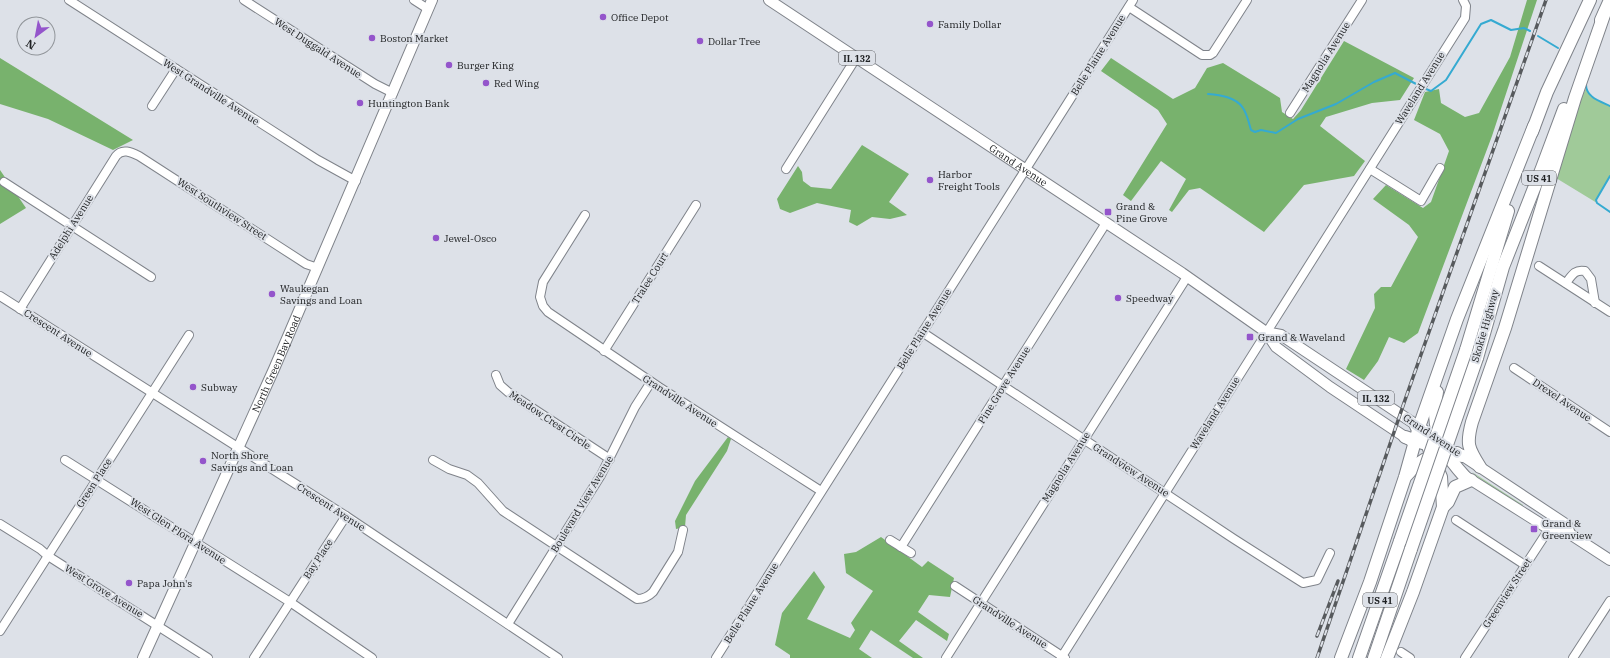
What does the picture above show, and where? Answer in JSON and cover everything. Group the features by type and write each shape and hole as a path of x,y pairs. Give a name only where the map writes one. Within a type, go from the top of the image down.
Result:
{"highway":[{"path":"1547,92 1568,32 1583,0"},
{"name":"Skokie Highway","path":"1359,658 1466,350 1534,126 1547,92 1590,0"},
{"name":"Skokie Highway","path":"1374,658 1477,358 1503,267 1583,60 1610,0"},
{"path":"1480,467 1470,448 1468,438 1472,422 1505,328 1575,98 1605,12"},
{"path":"1348,658 1370,582 1405,477 1414,433 1437,377 1457,319 1534,126"},
{"path":"1437,377 1435,413 1443,446 1468,478 1455,487 1448,502 1443,507"},
{"path":"1405,477 1431,452 1458,438 1472,422"},
{"path":"1387,658 1413,592 1443,507 1442,477 1431,452 1414,433"},
{"path":"1443,446 1463,456"},
{"path":"1341,658 1370,582"}],"main road":[{"name":"Grand Avenue","path":"769,0 1187,277 1266,332 1276,346 1330,386 1414,433 1443,446"},
{"name":"North Green Bay Road","path":"143,658 318,268 430,4"},
{"name":"Grand Avenue","path":"1266,332 1281,335 1414,433"},
{"name":"Grand Avenue","path":"1431,452 1468,478 1549,529 1570,534 1608,556"},
{"name":"Grand Avenue","path":"1463,456 1567,525 1570,534"}],"street":[{"name":"West Grandville Avenue","path":"69,0 318,160 356,181"},
{"name":"West Duggald Avenue","path":"244,0 375,84 393,92"},
{"path":"414,0 430,4"},
{"path":"1131,3 1202,55 1206,56 1213,53 1247,0"},
{"name":"Magnolia Avenue","path":"1290,113 1362,0"},
{"name":"Belle Plaine Avenue","path":"717,657 1131,3"},
{"name":"Waveland Avenue","path":"1063,657 1266,332 1465,18 1464,3"},
{"path":"786,169 856,58"},
{"path":"152,106 176,69"},
{"name":"Adelphi Avenue","path":"20,309 116,156 119,152 126,151"},
{"name":"West Southview Street","path":"126,151 139,156 306,264 318,268"},
{"path":"1370,169 1421,201 1440,168"},
{"path":"4,182 151,277"},
{"name":"Tralee Court","path":"604,351 696,205"},
{"name":"Grandville Avenue","path":"585,215 543,282 540,297 543,306 550,315 821,491"},
{"name":"Pine Grove Avenue","path":"901,547 1106,223"},
{"path":"1540,266 1610,312"},
{"path":"1566,283 1574,272 1579,270 1585,271 1591,279 1595,303"},
{"name":"Magnolia Avenue","path":"946,658 1187,277"},
{"name":"Crescent Avenue","path":"0,296 238,449 346,516 558,658"},
{"name":"Grandview Avenue","path":"922,332 1303,584 1317,580 1330,553"},
{"name":"Green Place","path":"0,631 189,335"},
{"name":"Drexel Avenue","path":"1514,368 1610,432"},
{"name":"Meadow Crest Circle","path":"496,375 500,385 508,392 610,460"},
{"name":"Boulevard View Avenue","path":"508,624 589,496 610,460 635,407 651,382"},
{"name":"West Glen Flora Avenue","path":"65,460 290,602 372,658"},
{"path":"433,460 449,469 467,475 478,483 503,511 637,599 644,599 653,592 674,560 681,542 683,530"},
{"name":"Bay Place","path":"254,658 346,516"},
{"path":"1456,520 1525,565"},
{"name":"West Grove Avenue","path":"0,524 208,658"},
{"name":"Greenview Street","path":"1465,658 1549,529"},
{"path":"890,540 912,554"},
{"name":"Grandville Avenue","path":"955,586 1063,657"},
{"path":"1573,658 1610,601"},
{"path":"1401,652 1410,658"}],"green space":[{"path":"1527,0 1537,0 1492,136 1418,333 1404,343 1389,337 1378,361 1364,380 1346,369 1375,308 1374,294 1381,287 1391,287 1418,237 1409,225 1373,199 1386,185 1423,208 1431,202 1449,151 1440,134 1414,120 1425,92 1439,89 1441,103 1465,117 1479,113 1510,57"},
{"path":"1344,41 1414,78 1400,100 1372,103 1326,117 1320,126 1365,161 1354,176 1304,185 1264,232 1200,188 1189,190 1172,212 1169,210 1186,179 1161,161 1131,201 1123,195 1167,124 1158,110 1101,71 1111,58 1173,99 1195,88 1207,68 1223,63 1280,98 1282,112 1293,119 1301,110"},
{"path":"0,58 133,140 113,150 48,119 0,104"},
{"path":"1586,88 1591,97 1610,106 1610,176 1596,200 1597,203 1556,178 1575,113"},
{"path":"862,145 909,174 889,202 907,215 890,219 872,217 857,226 849,222 851,210 817,203 790,213 780,209 777,199 798,166 802,172 803,181 811,187 831,189"},
{"path":"0,170 26,208 0,224"},
{"path":"728,437 731,439 727,451 686,515 685,527 676,529 675,521 695,481"},
{"path":"1472,472 1523,505 1523,506 1503,495"},
{"path":"881,537 922,567 928,561 954,578 950,597 929,595 918,612 949,634 947,641 916,620 899,641 923,658 913,658 871,630 859,649 872,658 790,658 790,655 775,645 782,613 814,571 825,587 807,619 850,638 855,630 851,623 873,591 846,573 844,554 856,552"}],"waterway":[{"path":"1426,89 1431,91 1446,80 1481,24 1491,20 1511,30 1524,28 1530,31"},
{"path":"1538,36 1558,48"},
{"path":"1208,94 1227,97 1240,104 1246,113 1251,130 1255,132 1261,130 1276,133 1298,119 1336,104 1374,82 1395,73 1420,86"},
{"path":"1586,83 1586,88 1590,95 1610,106"},
{"path":"1610,176 1596,200 1597,203 1610,212"}],"railway":[{"path":"1317,658 1405,400 1546,0"},
{"path":"1317,636 1338,581"}],"place":[{"name":"Office Depot","path":"603,17"},
{"name":"Family Dollar","path":"930,24"},
{"name":"Boston Market","path":"372,38"},
{"name":"Dollar Tree","path":"700,41"},
{"name":"Burger King","path":"449,65"},
{"name":"Red Wing","path":"486,83"},
{"name":"Huntington Bank","path":"360,103"},
{"name":"Harbor Freight Tools","path":"930,180"},
{"name":"Grand & Pine Grove","path":"1108,212"},
{"name":"Jewel-Osco","path":"436,238"},
{"name":"Waukegan Savings and Loan","path":"272,294"},
{"name":"Speedway","path":"1118,298"},
{"name":"Grand & Waveland","path":"1250,337"},
{"name":"Subway","path":"193,387"},
{"name":"North Shore Savings and Loan","path":"203,461"},
{"name":"Grand & Greenview","path":"1534,529"},
{"name":"Papa John's","path":"129,583"}]}
